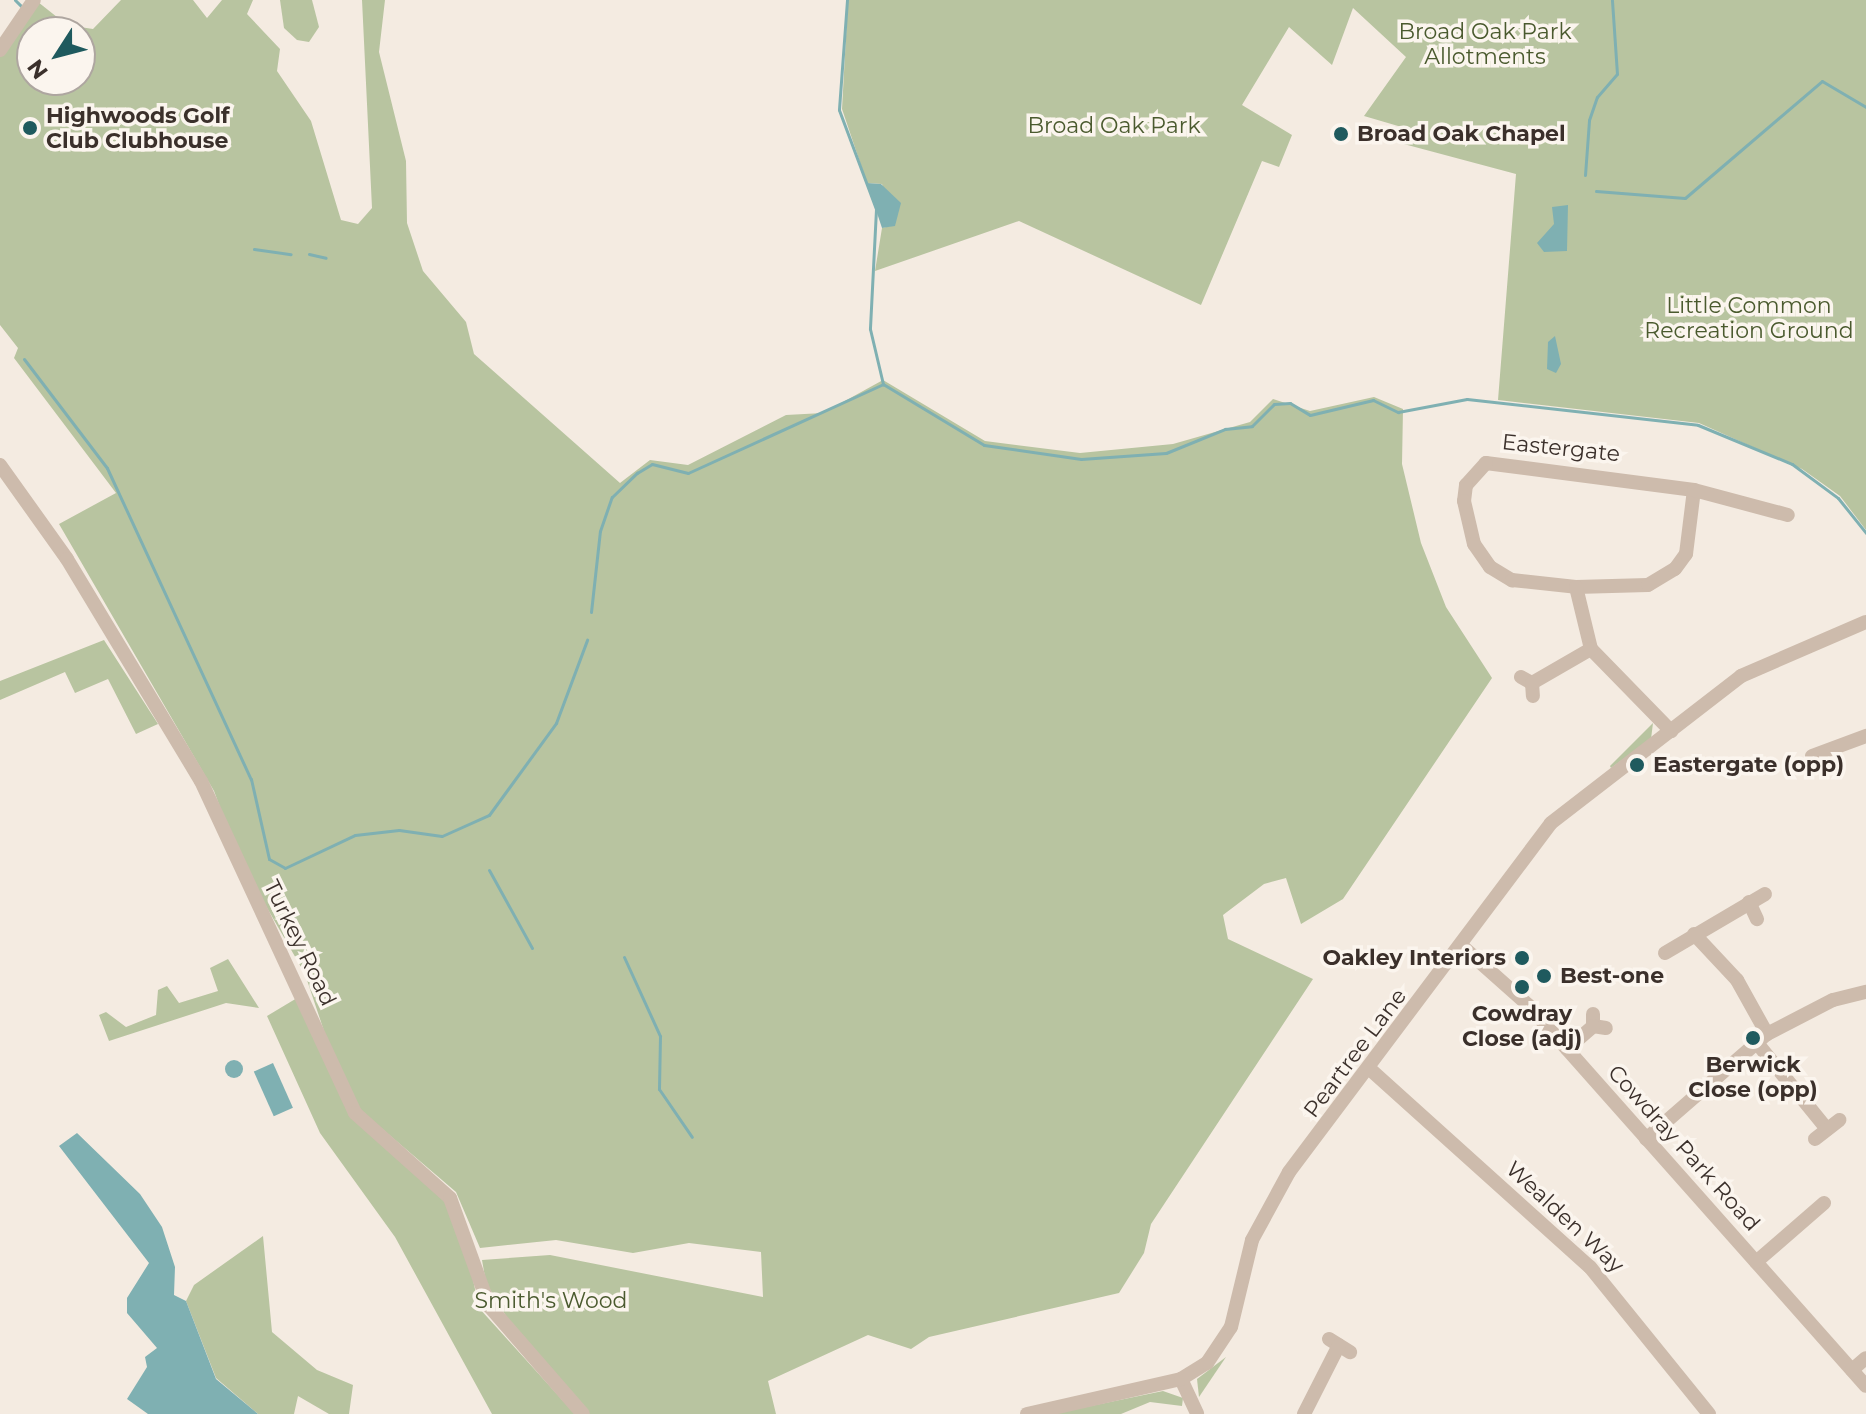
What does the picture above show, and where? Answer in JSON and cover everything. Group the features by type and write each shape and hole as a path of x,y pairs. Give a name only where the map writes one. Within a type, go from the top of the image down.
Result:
{"street":[{"path":"0,50 34,0"},
{"name":"Eastergate","path":"1694,490 1686,554 1675,569 1648,585 1576,587 1512,580 1490,567 1474,544 1464,501 1474,472 1502,463 1694,490 1778,519"},
{"name":"Turkey Road","path":"0,465 67,559 201,781 355,1113 450,1198 489,1306 583,1414"},
{"path":"1576,587 1591,649 1671,731"},
{"name":"Peartree Lane","path":"1027,1414 1181,1379 1207,1363 1226,1338 1260,1220 1551,823 1741,676 1866,622"},
{"path":"1528,685 1591,649"},
{"path":"1812,756 1866,736"},
{"path":"1665,953 1765,894"},
{"path":"1749,902 1757,919"},
{"path":"1694,934 1737,980 1762,1038 1827,1129"},
{"name":"Cowdray Park Road","path":"1463,947 1501,976 1866,1386"},
{"path":"1646,1139 1762,1038 1833,1000 1866,992"},
{"path":"1567,1049 1597,1023"},
{"name":"Wealden Way","path":"1372,1071 1590,1267 1709,1414"},
{"path":"1756,1262 1818,1208 1823,1225"},
{"path":"1304,1414 1339,1345"},
{"path":"1852,1370 1866,1358"},
{"path":"1181,1379 1197,1414"}],"green space":[{"name":"Smith's Wood","path":"121,0 193,0 207,18 222,0 253,0 247,14 280,49 277,71 311,121 341,220 358,224 372,208 362,0 385,0 379,52 406,161 407,223 423,271 466,322 474,354 620,483 650,460 688,465 786,415 823,413 883,380 985,441 1080,453 1173,444 1250,422 1273,399 1310,411 1374,397 1403,409 1402,464 1421,543 1446,607 1492,678 1343,899 1301,924 1286,878 1264,884 1223,915 1228,939 1313,979 1151,1224 1144,1253 1119,1293 929,1337 911,1349 868,1335 768,1381 776,1414 589,1414 509,1321 486,1283 482,1260 550,1255 763,1297 761,1252 689,1243 633,1253 556,1240 480,1248 456,1192 359,1109 335,1064 305,974 240,861 214,791 59,524 116,493 14,358 18,348 0,325 0,56 16,33 16,96 96,96 96,26"},
{"path":"280,0 312,0 319,27 309,42 297,40 284,28"},
{"name":"Broad Oak Park","path":"848,0 1866,0 1866,530 1840,496 1802,469 1699,423 1498,400 1516,174 1400,143 1405,128 1364,116 1406,57 1353,8 1332,65 1289,27 1242,105 1292,135 1279,167 1262,161 1201,305 1019,221 875,271 882,228 895,225 882,184 867,183 842,109"},
{"path":"38,2 56,16 28,16"},
{"path":"104,640 158,724 136,734 108,679 75,693 65,672 0,700 0,681"},
{"path":"1653,723 1651,739 1611,768 1610,766"},
{"path":"228,959 259,1008 226,1003 109,1041 99,1015 106,1012 126,1027 156,1015 158,990 167,986 179,1003 218,991 210,968"},
{"path":"297,998 352,1115 445,1202 467,1251 479,1308 575,1414 492,1414 395,1237 320,1133 267,1016"},
{"path":"263,1236 272,1332 317,1370 353,1385 349,1414 329,1414 298,1396 294,1414 258,1414 216,1378 186,1301 194,1285"},
{"path":"1226,1357 1199,1397 1197,1379"},
{"path":"1163,1391 1183,1398 1182,1406 1150,1402 1121,1414 1052,1414"}],"water":[{"path":"867,183 881,184 901,203 895,226 882,228"},
{"path":"1568,205 1567,251 1544,252 1537,243 1554,224 1552,207"},
{"path":"1555,336 1561,364 1556,373 1547,369 1548,342"},
{"path":"234,1060 243,1069 234,1078 225,1069"},
{"path":"273,1063 293,1108 274,1116 254,1072"},
{"path":"77,1133 140,1194 162,1227 175,1267 174,1295 186,1301 216,1379 258,1414 148,1414 127,1399 147,1367 145,1357 157,1348 127,1313 127,1298 149,1263 59,1146"}],"waterway":[{"path":"15,0 21,6"},
{"path":"847,0 839,110 876,209 870,329 883,384"},
{"path":"1585,175 1589,120 1597,97 1617,74 1612,0"},
{"path":"1596,191 1685,198 1822,81 1866,107"},
{"path":"254,249 291,254"},
{"path":"309,254 326,258"},
{"path":"24,359 107,468 251,779 269,859 285,868 355,835 399,830 442,836 489,815 556,723 587,640"},
{"path":"591,612 600,531 612,497 637,473 652,464 688,473 883,384 984,445 1081,459 1166,453 1225,429 1252,426 1274,404 1290,403 1310,415 1373,400 1398,412 1467,399 1698,425 1792,464 1838,498 1866,533"},
{"path":"489,870 532,948"},
{"path":"624,957 660,1036 659,1089 692,1137"}],"place":[{"name":"Highwoods Golf Club Clubhouse","path":"30,128"},
{"name":"Broad Oak Chapel","path":"1341,134"},
{"name":"Eastergate (opp)","path":"1637,765"},
{"name":"Oakley Interiors","path":"1522,958"},
{"name":"Best-one","path":"1544,976"},
{"name":"Cowdray Close (adj)","path":"1522,987"},
{"name":"Berwick Close (opp)","path":"1753,1038"}],"park label":[{"name":"Broad Oak Park Allotments","path":"1485,44"},
{"name":"Little Common Recreation Ground","path":"1749,318"}]}
